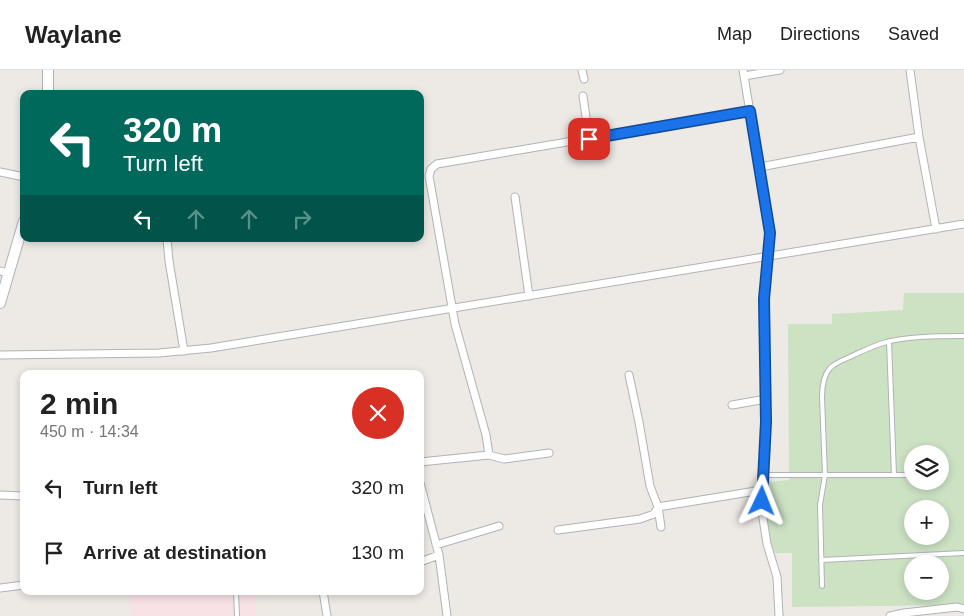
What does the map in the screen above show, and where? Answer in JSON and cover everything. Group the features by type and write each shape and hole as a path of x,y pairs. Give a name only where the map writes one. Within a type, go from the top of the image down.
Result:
{"street":[{"path":"48,70 48,90"},
{"path":"582,70 584,79"},
{"path":"779,616 778,577 764,528 762,512 766,399 764,299 770,233 744,73 780,70"},
{"path":"910,70 919,137 936,228"},
{"path":"582,96 589,139"},
{"path":"488,455 486,436 452,309 429,176 431,169 437,164 750,111"},
{"path":"760,166 919,137"},
{"path":"0,172 20,176"},
{"path":"515,197 530,296"},
{"path":"0,355 184,351 452,309 964,224"},
{"path":"0,303 4,272 20,231"},
{"path":"167,242 184,351"},
{"path":"629,375 650,486 658,507 661,527"},
{"path":"732,405 766,399"},
{"path":"424,462 488,455 504,459 549,453"},
{"path":"658,507 762,490"},
{"path":"0,495 20,496"},
{"path":"424,498 436,545 447,616"},
{"path":"558,530 640,518 654,514 658,507"},
{"path":"436,545 499,526"},
{"path":"424,561 438,556"},
{"path":"0,588 20,586"},
{"path":"324,595 327,616"},
{"path":"890,616 957,607 964,610"}],"lane":[{"path":"822,586 820,505 825,475 822,388 825,376 829,369 837,363 889,342 964,336"},
{"path":"889,342 894,475"},
{"path":"763,475 904,475"},
{"path":"821,560 964,553"},
{"path":"236,595 237,616"}],"shaded area":[{"path":"130,595 256,595 255,616 132,616"}],"green space":[{"path":"904,293 964,293 964,605 792,607 792,553 775,553 767,527 766,509 769,482 789,480 788,324 832,324 832,314 903,310"}],"route":[{"path":"589,139 750,111 770,233 764,283 766,422 762,501"}]}
